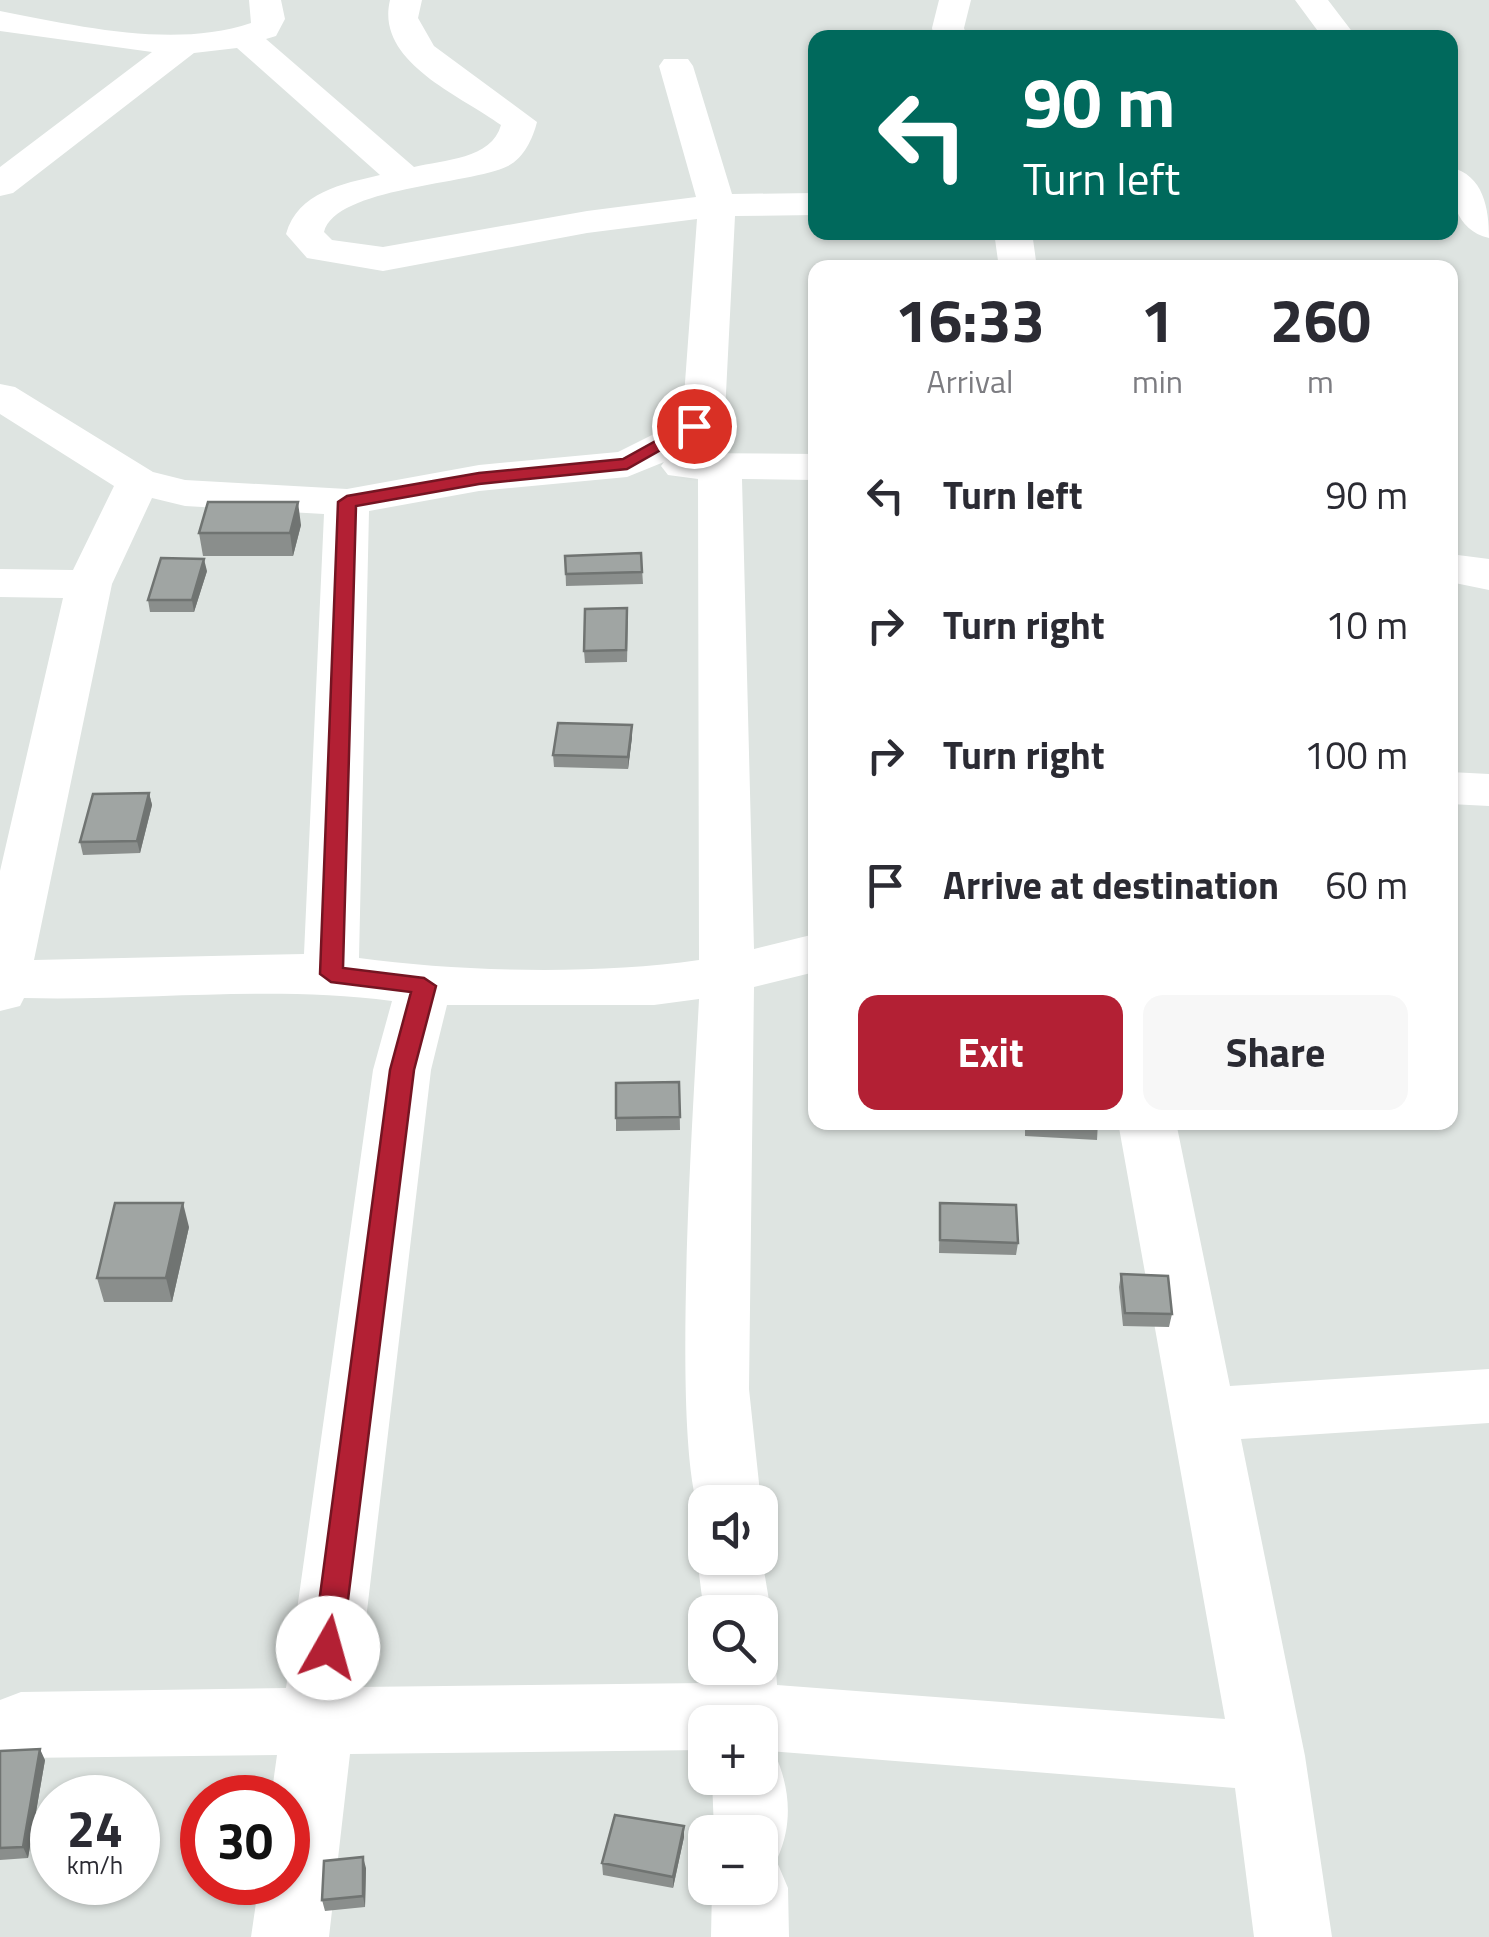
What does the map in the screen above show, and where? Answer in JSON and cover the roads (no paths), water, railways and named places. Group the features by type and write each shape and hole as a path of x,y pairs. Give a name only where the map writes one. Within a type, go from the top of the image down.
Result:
{"street":[{"path":"0,22 184,44 245,38 264,29 269,19 266,0"},
{"path":"406,0 402,7 405,29 426,61 499,104 519,122 516,138 497,158 342,196 309,220 304,234 320,250 383,259 587,222 716,205 808,204"},
{"path":"949,30 955,0"},
{"path":"1311,0 1335,30"},
{"path":"245,38 408,181"},
{"path":"0,185 184,44"},
{"path":"627,464 679,438 704,413 716,205 676,66"},
{"path":"1458,188 1489,227"},
{"path":"0,396 138,482 185,492 347,502 479,478 627,464 808,467"},
{"path":"720,468 727,975 717,1389 725,1485"},
{"path":"138,482 88,584 2,985 331,974 424,986 654,986 727,975 808,955"},
{"path":"331,974 347,502"},
{"path":"1458,568 1476,569 1489,576"},
{"path":"0,583 88,584"},
{"path":"1458,788 1489,790"},
{"path":"290,1937 402,1070 424,986"},
{"path":"1148,1130 1268,1756 1293,1937"},
{"path":"1201,1416 1489,1396"},
{"path":"20,1724 688,1721"},
{"path":"778,1723 1268,1756"},
{"path":"750,1905 750,1937"}]}
